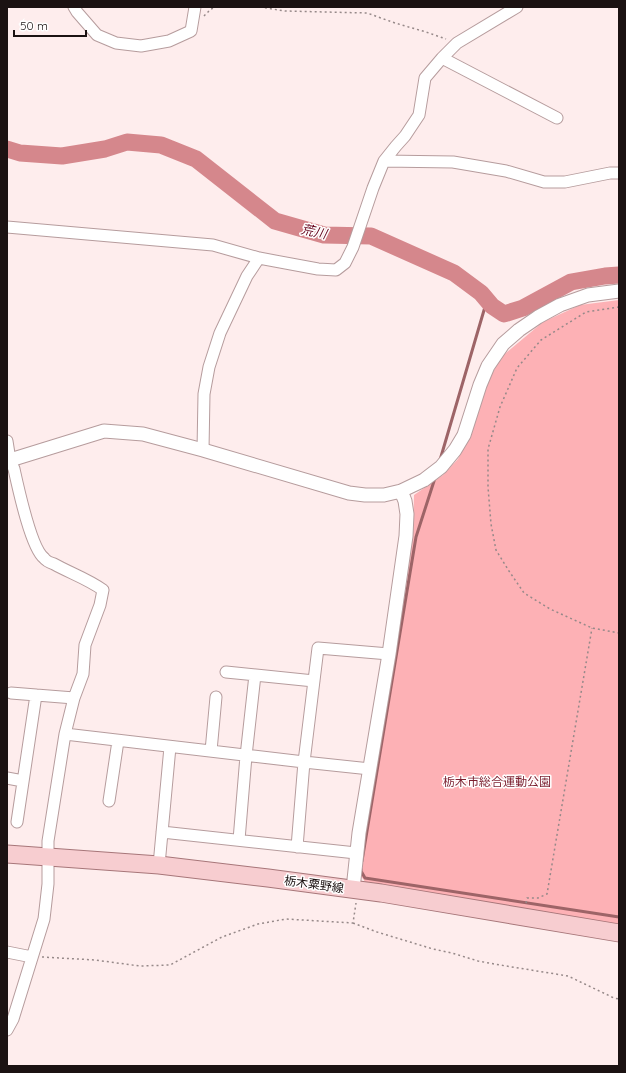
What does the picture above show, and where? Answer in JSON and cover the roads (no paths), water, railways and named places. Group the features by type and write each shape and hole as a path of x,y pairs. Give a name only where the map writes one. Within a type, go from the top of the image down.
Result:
{"main road":[{"name":"栃木粟野線","path":"7,854 159,865 268,878 353,889 619,933"}],"street":[{"path":"74,7 97,35 116,43 140,46 169,41 191,31 195,7"},
{"path":"7,227 213,245 259,258 318,269 336,270 345,263 353,247 384,161 405,136 419,115 425,78 442,58 458,43 517,7"},
{"path":"442,58 557,118"},
{"path":"384,161 453,162 506,171 544,182 565,182 610,172 619,173"},
{"path":"203,450 204,394 209,367 220,333 247,276 259,258"},
{"path":"8,460 104,431 143,434 350,493 384,495 401,491 424,480 441,467 455,450 464,435 480,385 488,366 503,344 519,330 538,317 560,305 588,295 619,291"},
{"path":"7,441 8,460 14,469 35,544 43,558 66,571 93,583 103,590 100,605 85,645 83,674 74,698 65,734 48,841 48,884 44,919 13,1019 7,1030"},
{"path":"353,889 356,853 389,654 406,536 407,514 405,501 401,491"},
{"path":"297,847 304,762 318,648 389,654"},
{"path":"226,672 314,681"},
{"path":"239,840 255,675"},
{"path":"11,693 74,698"},
{"path":"17,822 36,695"},
{"path":"211,752 216,697"},
{"path":"65,734 211,752 370,769"},
{"path":"109,801 118,741"},
{"path":"159,865 170,747"},
{"path":"7,778 23,781"},
{"path":"162,832 356,853"},
{"path":"7,952 32,957"}],"waterway":[{"name":"荒川","path":"7,149 20,153 62,156 105,149 127,142 161,145 196,159 275,221 324,235 371,236 454,273 481,293 492,306 504,314 523,308 571,282 619,275"},
{"path":"440,460 487,300"},
{"path":"362,861 416,537 435,478"},
{"path":"361,869 365,878 619,917"}],"park label":[{"name":"栃木市総合運動公園","path":"497,781"}]}
